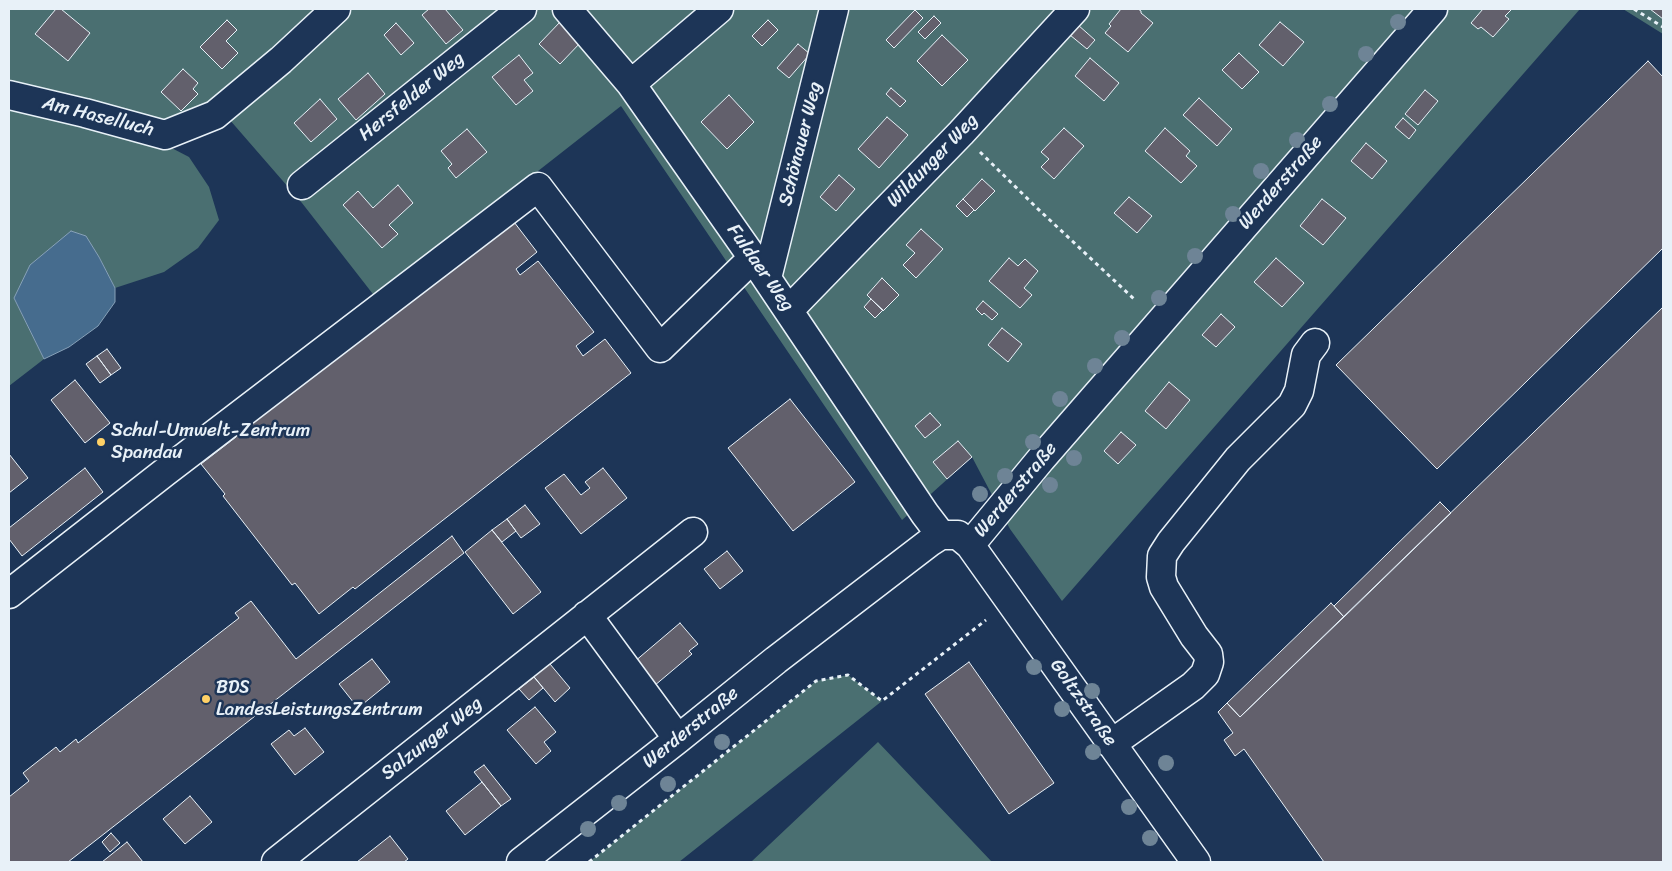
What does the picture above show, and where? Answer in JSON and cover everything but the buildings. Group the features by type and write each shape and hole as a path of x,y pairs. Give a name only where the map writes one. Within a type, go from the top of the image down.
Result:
{"street":[{"name":"Am Haselluch","path":"9,95 165,134 215,115 281,60 336,9"},
{"name":"Hersfelder Weg","path":"302,185 522,9"},
{"name":"Fuldaer Weg","path":"567,9 630,84 789,310 925,514 941,535"},
{"path":"630,84 719,9"},
{"name":"Schönauer Weg","path":"760,268 834,9"},
{"name":"Wildunger Weg","path":"789,310 961,133 1075,9"},
{"name":"Werderstraße","path":"522,862 678,740 776,660 930,542 941,535 958,535 970,545 1041,460 1432,9"},
{"path":"9,594 165,472 538,187 660,348 760,268"},
{"path":"1111,744 1193,686 1205,674 1209,662 1208,654 1194,636 1164,587 1161,577 1162,556 1170,542 1238,459 1292,405 1299,391 1306,355 1315,343"},
{"name":"Salzunger Weg","path":"276,862 693,532"},
{"name":"Goltzstraße","path":"970,545 1196,862"},
{"path":"587,615 678,740"}],"path":[{"path":"1634,9 1663,27"},
{"path":"961,133 1134,299"},
{"path":"589,862 816,681 848,676 882,701 986,620"}],"green space":[{"path":"9,9 1580,9 1062,601 1010,529 972,457 902,520 621,106 376,298 302,203 229,119 165,135 9,95"},
{"path":"1623,9 1663,9 1663,34"},
{"path":"9,107 164,144 189,157 209,187 219,220 198,248 164,272 115,288 99,257 14,298 44,359 9,386"},
{"path":"848,675 882,701 679,862 589,862 816,681"},
{"path":"878,742 992,862 751,862"}],"water":[{"path":"71,231 86,236 115,288 115,302 98,326 69,347 44,359 14,298 30,265"}],"place":[{"name":"Schul-Umwelt-Zentrum Spandau","path":"101,442"},
{"name":"BDS LandesLeistungsZentrum","path":"206,699"}]}
